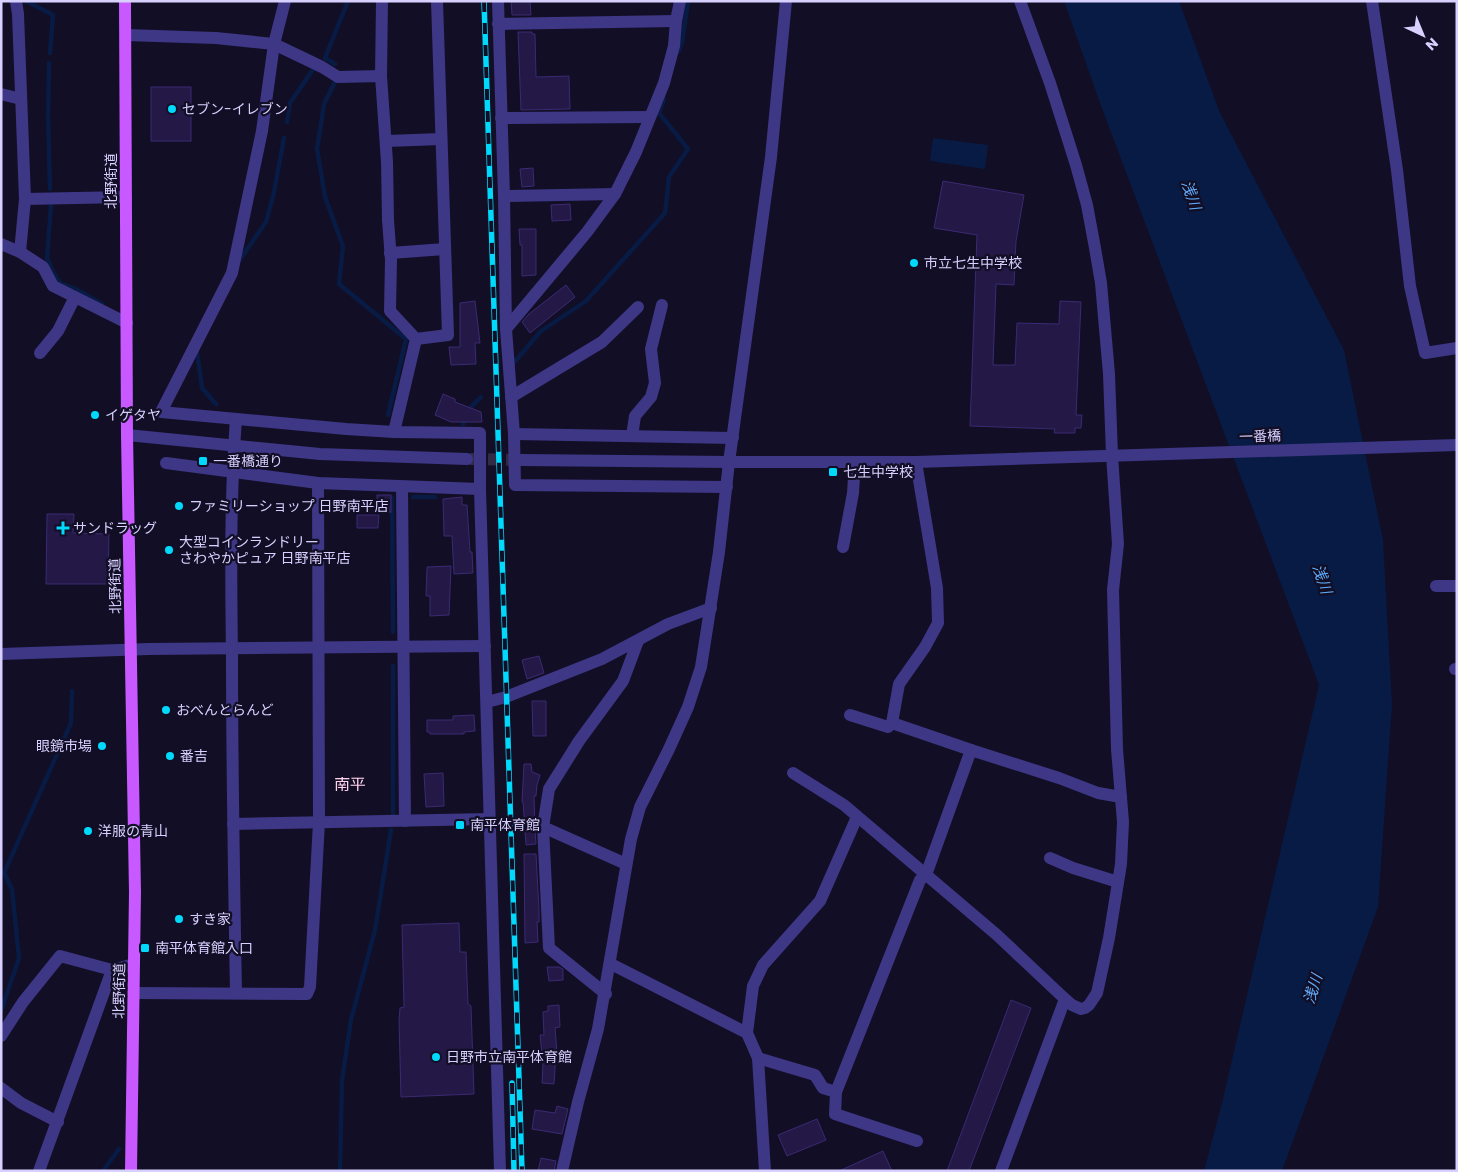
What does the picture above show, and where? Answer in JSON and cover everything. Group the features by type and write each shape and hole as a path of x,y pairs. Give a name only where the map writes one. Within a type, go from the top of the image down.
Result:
{"main road":[{"name":"北野街道","path":"125,1 128,323 127,435 134,964 131,1171"}],"street":[{"path":"16,1 25,199 20,252"},
{"path":"285,1 274,44 262,131 232,273 161,412 346,429 394,432 480,433 480,489 500,1171"},
{"path":"382,1 382,76 387,141 390,311 416,339"},
{"path":"416,339 448,336 437,1"},
{"path":"498,1 506,329 514,434 515,485 727,488"},
{"path":"506,329 587,232 615,194 636,152 664,83 674,46 680,1"},
{"path":"562,1171 606,994 626,864 640,807 688,707 701,667 711,608 771,157 786,1"},
{"path":"793,773 844,805 997,935 1072,1005 1081,1009 1089,1006 1097,993 1118,882 1123,833 1117,749 1113,620 1113,590 1118,544 1109,374 1101,292 1087,205 1050,83 1020,1"},
{"path":"1372,1 1397,170 1410,286 1425,353 1457,348"},
{"path":"498,24 676,21"},
{"path":"126,35 216,38 274,44 322,67 338,77 382,76"},
{"path":"1,94 21,99"},
{"path":"501,118 649,117"},
{"path":"387,141 441,139"},
{"path":"504,196 615,194"},
{"path":"25,199 126,198"},
{"path":"1,244 20,252 43,267 53,286 128,323"},
{"path":"390,253 445,249"},
{"path":"40,353 58,331 75,297"},
{"path":"632,436 636,416 651,396 655,384 651,349 662,305"},
{"path":"511,397 602,342 638,307"},
{"path":"394,432 416,339"},
{"path":"236,419 232,472 232,824 236,993"},
{"path":"514,434 733,438"},
{"path":"127,435 320,454 467,460"},
{"name":"一番橋","path":"521,460 916,462 1457,445"},
{"path":"843,547 854,493 855,462"},
{"path":"850,714 888,727 892,723 900,684 925,647 938,623 937,588 916,462"},
{"path":"166,463 318,483 480,489"},
{"path":"134,993 307,994 310,987 319,822 318,483"},
{"path":"402,487 406,821"},
{"path":"1436,586 1457,586"},
{"path":"487,702 506,697 602,659 668,624 711,608"},
{"path":"606,994 549,948 543,827 549,789 579,741 623,681 638,641"},
{"path":"1,654 131,649 485,646"},
{"path":"892,723 1059,778 1098,793 1120,797"},
{"path":"917,1142 835,1114 836,1092 920,880 926,875 971,750"},
{"path":"765,1171 758,1058 747,1033 753,986 763,965 820,901 857,817"},
{"path":"232,824 490,820"},
{"path":"543,827 626,864"},
{"path":"1050,858 1073,868 1118,882"},
{"path":"1,1036 23,1002 60,956 112,970 134,964"},
{"path":"611,964 747,1033"},
{"path":"40,1171 112,970"},
{"path":"1001,1171 1066,999"},
{"path":"758,1058 815,1075 824,1088 836,1092"},
{"path":"1,1088 21,1103 58,1122"}],"water":[{"name":"浅川","path":"1064,1 1179,1 1220,113 1344,350 1383,540 1392,705 1378,907 1282,1171 1204,1171 1222,1103 1319,685 1100,103"},
{"path":"933,138 988,145 985,169 930,161"}],"building":[{"path":"511,1 530,1 531,15 512,15"},
{"path":"518,32 532,32 532,34 535,34 536,77 569,76 570,109 521,110"},
{"path":"151,87 191,87 191,141 151,141"},
{"path":"533,168 534,186 522,187 520,169"},
{"path":"943,181 1024,195 1016,241 1014,285 996,284 993,365 1015,365 1017,323 1059,324 1060,301 1081,302 1076,415 1082,415 1081,428 1075,428 1075,433 1054,433 1055,429 970,426 977,235 934,228"},
{"path":"570,204 571,220 552,221 551,205"},
{"path":"519,229 536,229 536,275 522,276 522,245 520,245"},
{"path":"566,285 575,297 530,333 522,322 529,314"},
{"path":"475,301 480,343 475,343 476,364 451,365 449,347 460,347 460,303"},
{"path":"443,394 455,399 455,402 481,412 482,422 451,422 435,415"},
{"path":"377,495 391,495 391,512 377,512"},
{"path":"462,497 462,505 467,505 473,573 454,574 452,536 444,536 443,499"},
{"path":"47,514 74,514 73,533 109,534 108,584 46,584"},
{"path":"357,515 379,515 378,528 357,528"},
{"path":"451,566 449,615 430,616 430,596 426,596 427,567"},
{"path":"539,656 544,673 527,679 522,660"},
{"path":"532,701 546,701 546,736 533,736"},
{"path":"474,715 475,731 464,732 464,734 430,734 430,732 427,732 427,720 453,720 453,716"},
{"path":"524,764 531,764 532,772 540,775 536,796 534,796 535,828 525,829 522,802"},
{"path":"443,773 444,806 426,807 424,774"},
{"path":"535,830 536,844 526,845 525,831"},
{"path":"524,854 536,854 539,910 539,922 537,922 538,942 525,943"},
{"name":"日野市立南平体育館","path":"459,923 460,952 466,952 468,1004 471,1006 474,1094 401,1097 399,1020 400,1008 404,1007 402,925"},
{"path":"547,967 563,969 563,980 549,981"},
{"path":"1011,1000 1031,1008 969,1171 947,1171"},
{"path":"559,1005 560,1027 555,1028 557,1053 554,1084 542,1083 543,1064 540,1035 544,1035 543,1012 548,1011 548,1006"},
{"path":"557,1106 568,1109 562,1134 532,1129 535,1110 555,1113"},
{"path":"817,1119 826,1140 787,1156 778,1135"},
{"path":"883,1151 892,1171 839,1171"},
{"path":"541,1158 556,1161 554,1171 538,1171"}],"waterway":[{"path":"26,1 53,15 50,53"},
{"path":"335,64 325,58 348,1"},
{"path":"679,51 688,1"},
{"path":"49,63 50,189"},
{"path":"287,122 290,103 314,68"},
{"path":"336,80 324,104 317,149 325,197 343,246 339,284 406,339 388,415"},
{"path":"511,366 541,331 586,301 665,213 669,177 688,149 659,113 664,99"},
{"path":"239,261 266,222 274,192 284,138"},
{"path":"51,205 47,258 53,272 60,283 76,289 102,304"},
{"path":"197,352 202,388 216,404"},
{"path":"463,424 471,407 481,397"},
{"path":"413,497 435,497"},
{"path":"392,498 393,632"},
{"path":"393,666 393,814"},
{"path":"1,1011 19,958 12,889 4,873 71,723 72,691"},
{"path":"340,1171 342,1080 351,1020 375,930 391,830"},
{"path":"103,1171 119,1149"}],"tunnel":[{"path":"470,459 521,460"}],"railway":[{"path":"484,1 522,1171"},
{"path":"512,1083 514,1171"}],"place":[{"name":"セブン-イレブン","path":"172,109"},
{"name":"市立七生中学校","path":"914,263"},
{"name":"イゲタヤ","path":"95,415"},
{"name":"一番橋通り","path":"203,461"},
{"name":"七生中学校","path":"833,472"},
{"name":"ファミリーショップ 日野南平店","path":"179,506"},
{"name":"サンドラッグ","path":"63,528"},
{"name":"大型コインランドリー さわやかピュア 日野南平店","path":"169,550"},
{"name":"おべんとらんど","path":"166,710"},
{"name":"眼鏡市場","path":"102,746"},
{"name":"番吉","path":"170,756"},
{"name":"南平体育館","path":"460,825"},
{"name":"洋服の青山","path":"88,831"},
{"name":"すき家","path":"179,919"},
{"name":"南平体育館入口","path":"145,948"},
{"name":"日野市立南平体育館","path":"436,1057"}],"district":[{"name":"南平","path":"350,784"}]}
